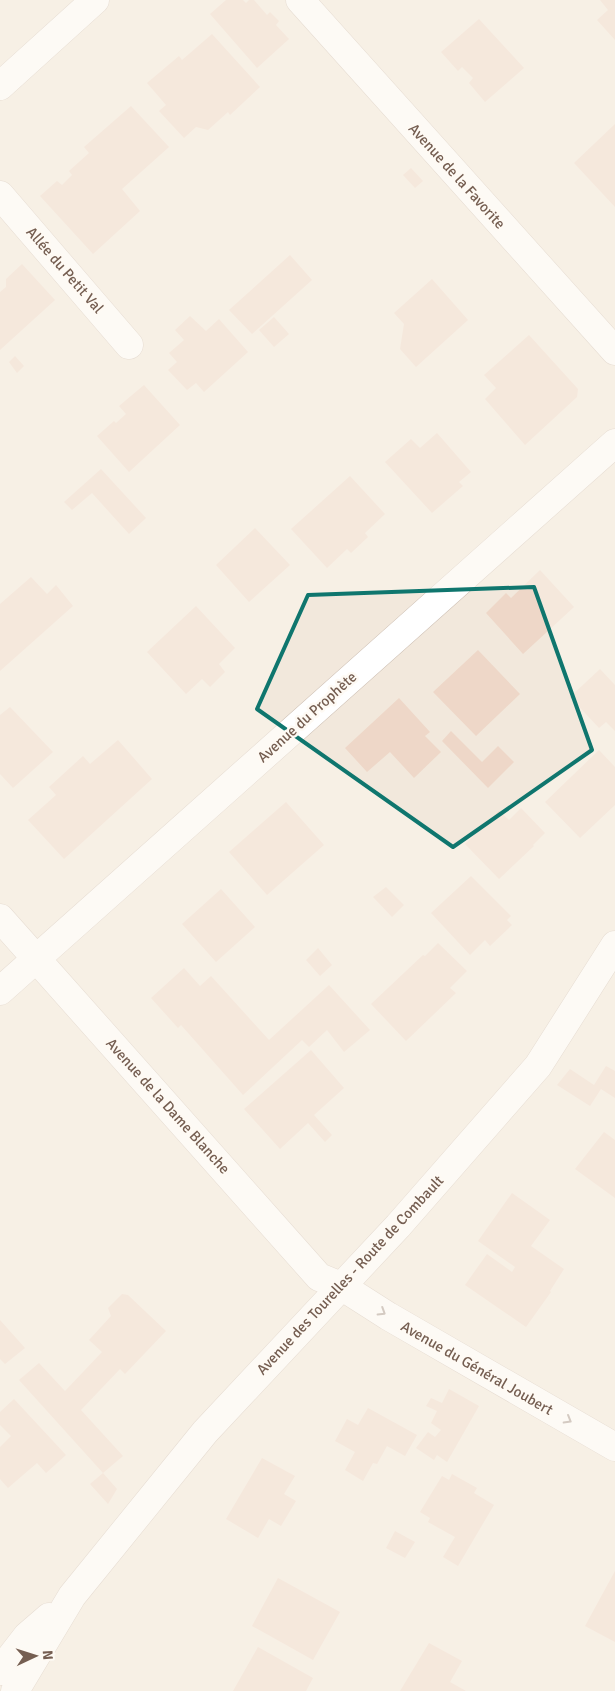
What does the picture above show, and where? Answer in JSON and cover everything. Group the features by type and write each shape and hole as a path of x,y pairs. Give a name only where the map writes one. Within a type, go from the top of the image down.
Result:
{"street":[{"path":"0,86 95,0"},
{"name":"Avenue de la Favorite","path":"300,0 615,351"},
{"name":"Allée du Petit Val","path":"0,195 129,345"},
{"name":"Avenue du Prophète","path":"0,991 615,443"},
{"name":"Avenue de la Dame Blanche","path":"0,918 319,1276 341,1286"},
{"name":"Avenue des Tourelles - Route de Combault","path":"72,1596 205,1432 398,1226 538,1066 615,946"},
{"name":"Avenue du Général Joubert","path":"341,1286 388,1316 615,1447"},
{"path":"0,1671 27,1636 72,1596"},
{"path":"16,1691 72,1596"}],"highlighted area":[{"path":"534,587 592,750 453,847 257,709 308,595"}],"shaded area":[{"path":"0,0 615,0 615,1691 0,1691"}],"building":[{"path":"226,0 243,0 246,3 249,0 254,0 267,15 270,12 279,21 276,25 289,39 257,68 210,14"},
{"path":"600,0 615,0 615,40 597,20 608,10"},
{"path":"479,19 524,68 485,102 469,83 473,78 462,67 458,71 441,52"},
{"path":"212,34 260,87 230,115 228,112 208,130 196,127 184,138 159,111 166,105 147,83 179,56 182,60"},
{"path":"131,106 169,147 122,189 140,211 93,254 40,196 57,181 62,185 72,175 69,171 89,153 84,147"},
{"path":"615,124 615,207 574,163"},
{"path":"411,168 423,181 415,188 403,175"},
{"path":"290,255 312,280 252,334 229,310"},
{"path":"22,264 55,300 0,350 0,292 6,287 6,279"},
{"path":"432,279 468,320 416,367 400,349 404,324 394,313"},
{"path":"190,316 206,331 219,319 248,352 204,392 196,383 187,390 168,370 177,362 169,353 184,340 175,330"},
{"path":"274,317 289,334 274,347 259,330"},
{"path":"529,335 578,389 577,397 525,445 485,399 496,388 484,375"},
{"path":"15,356 24,366 17,373 9,362"},
{"path":"144,385 180,425 129,472 97,436 114,421 116,423 126,414 119,406"},
{"path":"437,433 471,472 459,482 463,486 432,513 385,462 411,439 420,448"},
{"path":"101,469 146,518 129,534 92,493 72,510 64,502"},
{"path":"350,476 385,514 365,533 368,537 351,553 347,549 327,568 291,529"},
{"path":"255,528 290,565 249,602 216,565"},
{"path":"540,570 574,607 523,654 486,613 506,593 511,598"},
{"path":"31,577 47,594 56,585 73,606 0,671 0,604"},
{"path":"196,606 235,648 219,664 225,672 210,687 202,679 186,694 147,652"},
{"path":"478,650 520,694 476,736 433,692"},
{"path":"600,669 615,685 615,731 606,722 599,728 570,697"},
{"path":"399,698 430,732 425,736 441,752 414,778 390,752 367,772 345,748"},
{"path":"10,707 53,752 13,788 0,774 0,715"},
{"path":"451,731 482,762 498,746 514,762 488,788 442,741"},
{"path":"118,740 152,779 64,859 28,820 56,795 49,787 83,756 90,764"},
{"path":"599,750 615,767 615,805 580,838 545,802"},
{"path":"286,802 324,845 267,895 229,852"},
{"path":"521,808 545,833 499,879 465,844 499,811 509,820"},
{"path":"471,876 511,916 507,920 512,925 490,946 485,940 470,955 431,913"},
{"path":"386,887 404,905 392,917 373,897"},
{"path":"221,889 255,927 216,962 182,924"},
{"path":"438,943 467,971 450,988 456,993 406,1041 371,1004"},
{"path":"318,948 332,965 320,976 306,960"},
{"path":"184,968 200,986 211,976 269,1040 329,985 370,1030 344,1052 327,1030 309,1047 302,1040 243,1095 181,1025 178,1028 151,998"},
{"path":"311,1050 344,1088 314,1115 332,1135 325,1142 308,1123 280,1149 244,1109"},
{"path":"606,1066 615,1071 615,1098 601,1089 590,1106 557,1085 570,1069 594,1085"},
{"path":"604,1132 615,1140 615,1198 575,1169"},
{"path":"512,1193 550,1220 531,1246 564,1269 551,1292 526,1327 465,1285 487,1254 512,1272 515,1267 478,1241"},
{"path":"122,1294 128,1295 166,1331 125,1374 120,1369 81,1410 123,1456 103,1473 19,1380 39,1363 65,1391 102,1352 89,1340 111,1316 108,1308"},
{"path":"0,1320 25,1348 5,1364 0,1359"},
{"path":"449,1389 479,1406 447,1462 437,1455 434,1460 416,1448 428,1432 435,1437 441,1430 431,1423 437,1411 426,1406 431,1398 442,1403"},
{"path":"14,1399 66,1455 46,1473 37,1463 8,1488 0,1479 0,1447 11,1436 0,1425 0,1412"},
{"path":"368,1408 417,1435 405,1456 387,1446 377,1464 373,1463 363,1481 345,1470 355,1452 335,1441 347,1419 358,1425"},
{"path":"262,1458 295,1476 284,1494 296,1501 281,1526 269,1519 258,1538 226,1519"},
{"path":"103,1473 117,1489 108,1504 90,1484"},
{"path":"452,1474 477,1488 474,1493 494,1505 458,1566 443,1557 455,1537 428,1522 430,1518 420,1512 442,1476 449,1480"},
{"path":"395,1531 415,1542 405,1558 386,1548"},
{"path":"615,1571 615,1642 585,1626"},
{"path":"278,1578 340,1612 313,1660 252,1626"},
{"path":"429,1643 462,1661 450,1682 466,1691 400,1691"},
{"path":"258,1647 313,1678 306,1691 233,1691"}]}
